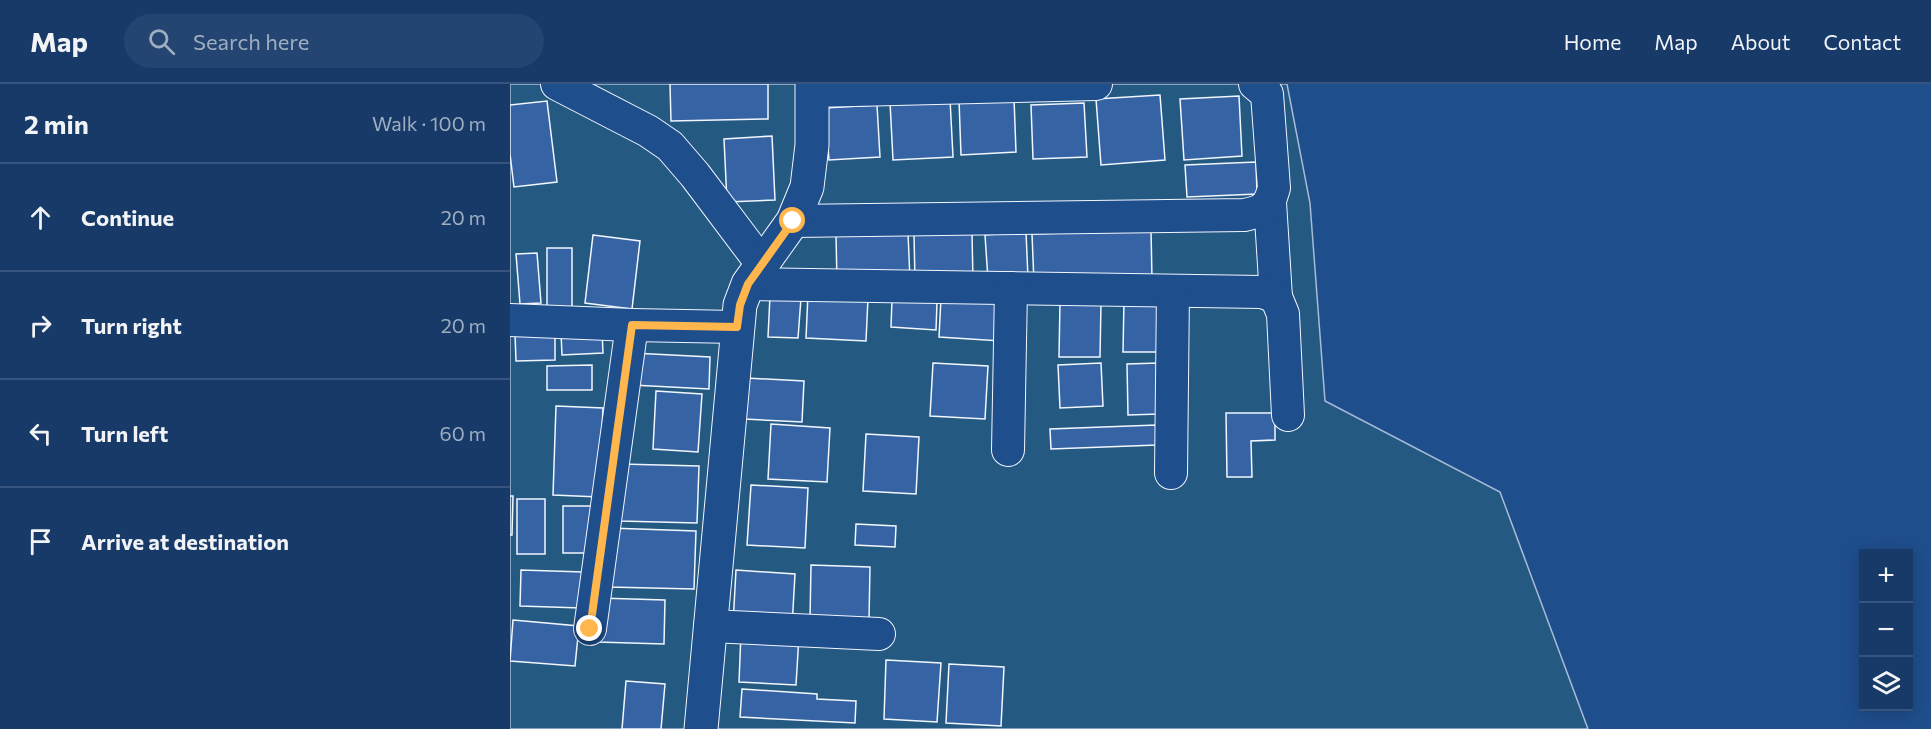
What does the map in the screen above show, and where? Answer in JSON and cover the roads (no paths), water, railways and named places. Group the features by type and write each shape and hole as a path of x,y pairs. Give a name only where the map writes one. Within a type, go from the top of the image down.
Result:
{"main road":[{"path":"701,729 740,305 755,274 793,221 807,187 812,145 813,87"}],"street":[{"path":"558,84 648,131 670,146 695,176 755,274 1011,288 1262,292 1276,297"},
{"path":"813,87 1096,84"},
{"path":"1255,84 1267,94 1269,105 1274,188 1270,202 1276,297 1283,314 1288,415"},
{"path":"793,221 1244,215 1259,212 1270,202"},
{"path":"1008,450 1011,288"},
{"path":"1171,473 1173,291"},
{"path":"510,320 737,327"},
{"path":"590,629 632,325"},
{"path":"710,626 879,634"}]}
